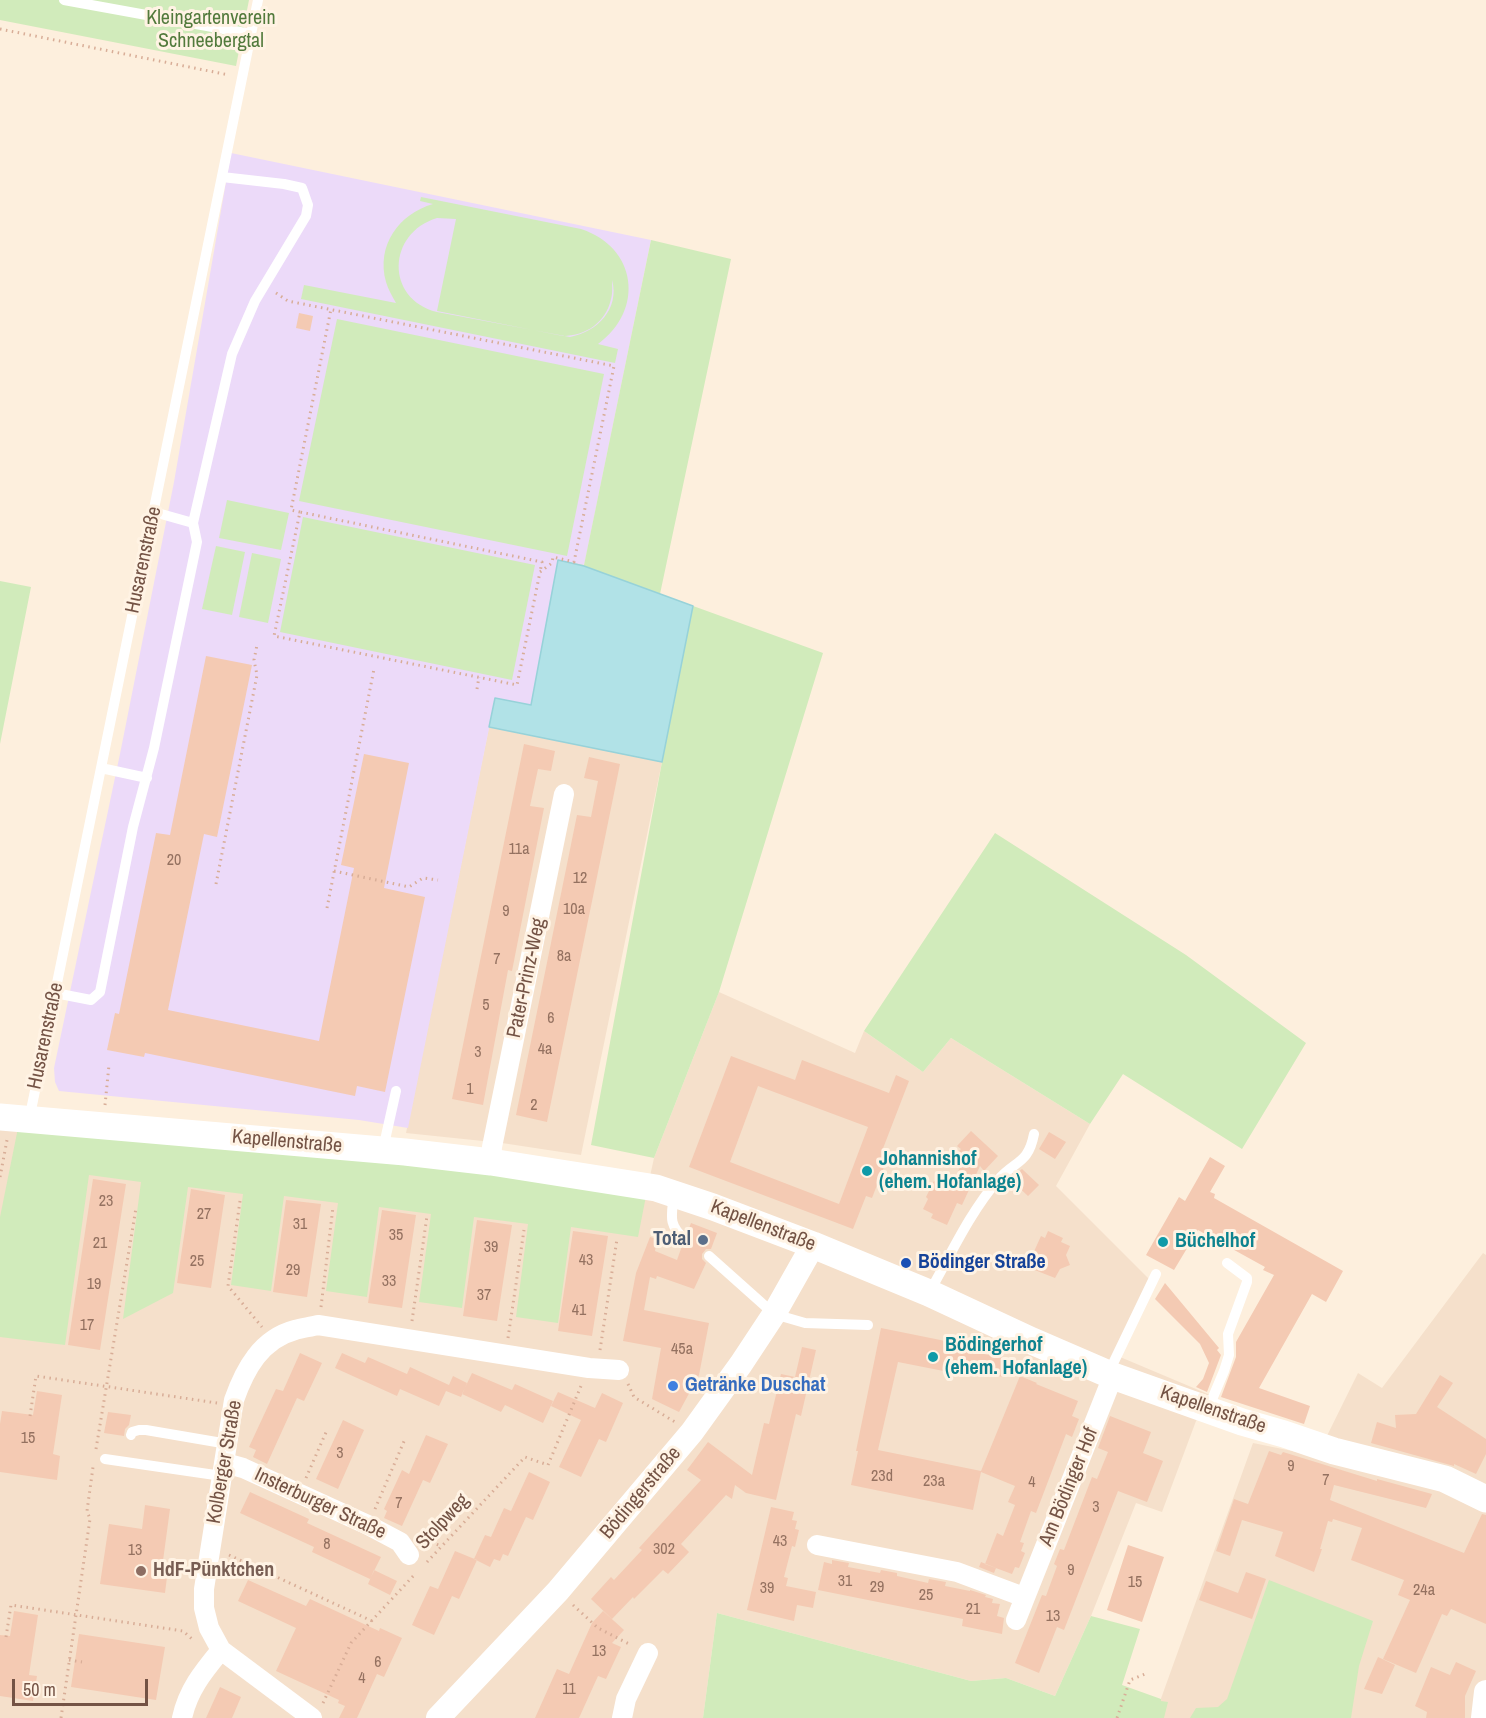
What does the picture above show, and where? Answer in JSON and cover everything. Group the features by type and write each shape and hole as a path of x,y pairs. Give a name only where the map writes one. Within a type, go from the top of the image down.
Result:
{"main road":[{"name":"Kapellenstraße","path":"13,1118 382,1150 491,1162 656,1188 813,1245 929,1293 1111,1375 1208,1410 1334,1451 1445,1479 1486,1499"}],"street":[{"name":"Pater-Prinz-Weg","path":"491,1162 492,1147 564,794"},
{"name":"Bödingerstraße","path":"438,1718 558,1591 692,1432 774,1314 813,1245"},
{"name":"Kolberger Straße","path":"317,1713 221,1650 209,1628 204,1608 204,1588 233,1406 242,1378 254,1358 273,1341 292,1330 318,1325 505,1355 619,1370"},
{"name":"Am Bödinger Hof","path":"1016,1620 1111,1375"},
{"name":"Insterburger Straße","path":"225,1461 368,1525 400,1542 418,1563"},
{"path":"817,1545 957,1572 1024,1597"},
{"path":"182,1718 186,1700 202,1673 221,1650"},
{"path":"622,1718 626,1699 648,1653"},
{"path":"1483,1718 1486,1692"}],"lane":[{"path":"64,0 251,34"},
{"name":"Husarenstraße","path":"13,1118 55,993 258,0"},
{"path":"55,993 91,1000 100,992 133,827 147,778 197,542 194,523 232,354 255,301 306,216 308,205 302,188 222,177"},
{"path":"154,512 194,523"},
{"path":"101,768 147,778"},
{"path":"382,1150 396,1090"},
{"path":"929,1293 975,1213 998,1179 1023,1159 1030,1150 1034,1134"},
{"path":"674,1194 672,1218 674,1230 685,1239"},
{"path":"709,1256 774,1314 805,1323 868,1324"},
{"path":"1208,1410 1229,1355 1228,1334 1247,1282 1247,1278 1227,1263"},
{"path":"1111,1375 1156,1274"},
{"path":"131,1435 135,1430 146,1430 225,1461"},
{"path":"99,1460 225,1461"}],"path":[{"path":"0,29 243,77"},
{"path":"264,285 288,301 614,366 574,562 553,557 552,563 540,572"},
{"path":"300,512 274,636 517,685 542,562 291,510 331,309"},
{"path":"216,884 257,675 254,660 257,645"},
{"path":"327,908 374,669"},
{"path":"477,688 478,677"},
{"path":"334,871 409,886 423,878 438,880"},
{"path":"105,1106 109,1065"},
{"path":"0,1177 13,1118"},
{"path":"240,1201 228,1286 273,1341"},
{"path":"95,1450 136,1208"},
{"path":"318,1325 333,1208"},
{"path":"410,1340 427,1216"},
{"path":"505,1355 524,1230"},
{"path":"593,1368 616,1239"},
{"name":"Stolpweg","path":"317,1713 351,1643 372,1621 418,1563 525,1457 548,1465 593,1368"},
{"path":"619,1370 627,1378 633,1397 692,1432"},
{"path":"30,1416 36,1376 233,1406"},
{"path":"300,1493 327,1430"},
{"path":"368,1525 405,1439"},
{"path":"61,1718 90,1519 87,1512 99,1460"},
{"path":"211,1546 335,1606 372,1621"},
{"path":"558,1591 598,1628 648,1653"},
{"path":"6,1637 11,1605 183,1630 196,1643"},
{"path":"69,1660 82,1662"},
{"path":"1117,1718 1130,1680 1145,1674"}],"shaded area":[{"path":"231,153 651,240 584,566 558,561 531,705 495,699 408,1128 359,1120 59,1091 55,1082 54,1068 174,482"},
{"path":"489,727 662,762 581,1155 502,1143 406,1133"},
{"path":"719,992 855,1053 864,1031 923,1072 951,1038 1090,1124 1056,1186 1150,1280 1113,1354 1215,1397 1196,1421 1162,1512 1136,1503 1091,1616 1055,1696 1006,1678 971,1681 717,1613 703,1718 0,1718 0,1128 647,1190 654,1158"},
{"path":"1483,1253 1486,1255 1486,1718 1154,1718 1253,1443 1317,1456 1358,1373 1382,1388"}],"green space":[{"name":"Kleingartenverein Schneebergtal","path":"0,0 249,0 236,66 0,20"},
{"path":"421,197 581,229 600,238 614,250 623,264 628,280 628,297 623,314 613,330 598,344 618,349 615,363 301,299 304,285 396,303 386,282 384,256 393,233 401,223 410,215 433,204 420,201","holes":["437,218 456,219 437,311 533,330 437,312 420,305 408,294 401,280 399,266 401,251 409,237 421,226","612,280 613,300 604,318 589,330 570,337 564,336 587,330 600,321 612,296"]},
{"path":"651,240 731,259 660,594 823,653 719,992 654,1158 591,1145 662,762 489,727 495,698 531,705 558,560 584,565"},
{"path":"337,319 604,374 567,556 299,501"},
{"path":"227,500 289,513 281,550 219,538"},
{"path":"303,517 535,565 512,680 280,632"},
{"path":"216,546 245,552 232,615 202,609"},
{"path":"252,553 281,559 268,623 239,617"},
{"path":"0,581 31,587 0,744"},
{"path":"995,833 1186,955 1306,1043 1242,1149 1123,1074 1090,1124 951,1038 923,1072 864,1031"},
{"path":"19,1123 647,1191 638,1237 571,1227 558,1323 516,1317 528,1224 474,1217 462,1308 419,1302 431,1214 379,1207 367,1297 326,1291 338,1203 284,1196 271,1291 231,1285 243,1194 188,1187 173,1293 123,1319 141,1182 89,1175 65,1345 0,1337 0,1217"},
{"path":"1269,1580 1373,1621 1359,1666 1351,1718 1190,1718 1196,1708 1218,1707 1227,1699"},
{"path":"717,1613 971,1681 1006,1678 1055,1696 1091,1616 1140,1629 1122,1685 1168,1702 1164,1718 703,1718"}],"water":[{"path":"558,560 584,566 693,606 662,762 489,727 495,698 531,705"}],"building":[{"path":"299,313 313,316 310,331 296,328"},
{"path":"206,656 252,665 217,837 204,834 168,1010 319,1041 354,868 341,865 364,754 409,763 384,888 425,897 385,1092 357,1086 355,1096 145,1053 144,1057 107,1050 115,1013 119,1014 156,833 170,835"},
{"path":"524,744 555,751 551,771 538,769 530,806 544,808 512,971 508,970 483,1105 452,1099"},
{"path":"589,757 620,764 547,1122 516,1115 577,815 591,817 598,781 584,778"},
{"path":"731,1056 795,1080 802,1060 889,1093 896,1075 909,1081 882,1151 889,1154 872,1198 866,1196 853,1229 689,1167","holes":["758,1086 868,1127 839,1204 730,1162"]},
{"path":"971,1131 998,1156 984,1171 980,1166 962,1205 957,1203 947,1225 931,1218 933,1214 923,1209 928,1199 926,1197 934,1181 950,1189 961,1165 953,1157 961,1149 957,1146"},
{"path":"1049,1132 1066,1142 1055,1159 1039,1149"},
{"path":"1210,1157 1225,1166 1210,1192 1215,1194 1214,1198 1343,1271 1326,1302 1312,1294 1259,1388 1310,1406 1304,1424 1221,1397 1236,1357 1236,1342 1274,1275 1263,1270 1265,1267 1198,1230 1174,1270 1146,1255 1179,1197 1185,1201"},
{"path":"1022,1169 1039,1185 1028,1196 1010,1179"},
{"path":"93,1179 126,1184 100,1350 68,1345"},
{"path":"191,1189 225,1195 211,1288 177,1283"},
{"path":"286,1200 321,1204 307,1297 273,1292"},
{"path":"382,1210 416,1215 402,1308 368,1303"},
{"path":"477,1220 512,1225 497,1321 463,1316"},
{"path":"691,1223 717,1233 711,1249 706,1249 702,1254 702,1259 706,1263 694,1289 657,1276 656,1279 650,1277 644,1310 709,1323 699,1375 679,1412 652,1399 661,1348 623,1341 636,1273 650,1237 657,1239 655,1251 677,1260 682,1246 688,1246 692,1241 692,1236 688,1231"},
{"path":"573,1231 608,1236 592,1336 558,1331"},
{"path":"1048,1231 1063,1238 1061,1242 1070,1246 1066,1255 1070,1265 1060,1269 1055,1278 1027,1267 1041,1236 1045,1238"},
{"path":"1165,1283 1219,1348 1217,1350 1221,1355 1207,1392 1196,1387 1203,1379 1209,1363 1200,1344 1155,1299"},
{"path":"881,1328 975,1347 974,1352 1009,1359 1003,1377 971,1370 969,1376 898,1362 878,1450 981,1471 1020,1376 1078,1401 1072,1416 1079,1419 1072,1437 1066,1434 1036,1513 1031,1511 1020,1542 1024,1543 1021,1551 1025,1553 1019,1568 1015,1567 1012,1574 985,1564 997,1533 1003,1536 1015,1505 1008,1502 1015,1486 981,1472 973,1510 851,1485"},
{"path":"802,1347 816,1350 801,1416 796,1414 776,1500 746,1493 735,1485 732,1499 726,1495 681,1544 689,1552 668,1574 663,1570 612,1619 591,1599 611,1577 614,1580 642,1550 639,1548 701,1480 687,1470 708,1442 752,1475 764,1423 769,1424 781,1374 795,1377"},
{"path":"300,1353 322,1363 304,1401 297,1398 267,1464 253,1457 256,1450 249,1447 276,1389 283,1391"},
{"path":"342,1353 365,1363 368,1357 407,1374 410,1367 449,1385 453,1376 467,1383 461,1397 446,1391 439,1406 400,1389 397,1396 335,1368"},
{"path":"472,1373 512,1390 515,1384 553,1401 543,1423 505,1405 501,1412 462,1394"},
{"path":"1440,1375 1453,1383 1437,1407 1486,1439 1486,1454 1476,1474 1454,1464 1454,1466 1371,1443 1377,1422 1396,1428 1395,1415 1416,1414"},
{"path":"37,1391 62,1395 53,1454 60,1456 57,1480 0,1472 2,1411 33,1415"},
{"path":"558,1392 595,1408 602,1393 623,1403 606,1442 599,1439 581,1477 559,1467 581,1420 551,1406"},
{"path":"108,1412 131,1415 124,1436 104,1433"},
{"path":"1110,1416 1151,1432 1143,1453 1163,1461 1147,1502 1118,1491 1064,1630 1057,1627 1039,1673 1015,1663 1042,1595 1046,1596 1057,1566 1054,1564 1060,1549 1064,1550 1092,1477 1097,1479 1108,1452 1098,1448"},
{"path":"343,1420 364,1430 338,1489 316,1479"},
{"path":"426,1435 448,1444 430,1483 423,1480 402,1526 384,1518 387,1511 384,1509 402,1470 409,1474"},
{"path":"1269,1451 1281,1455 1283,1452 1377,1481 1377,1479 1432,1494 1426,1508 1334,1485 1330,1500 1464,1553 1482,1514 1486,1515 1486,1624 1451,1609 1447,1616 1442,1614 1416,1673 1383,1659 1410,1600 1398,1595 1404,1580 1351,1560 1362,1528 1333,1519 1332,1522 1328,1521 1314,1572 1275,1556 1283,1532 1242,1520 1230,1556 1216,1551 1234,1499 1248,1504"},
{"path":"529,1472 550,1482 533,1520 526,1517 508,1556 503,1554 500,1561 494,1559 490,1567 474,1559 485,1535 491,1537 504,1508 511,1511"},
{"path":"250,1492 309,1519 307,1523 381,1557 370,1579 312,1552 314,1547 240,1513"},
{"path":"145,1505 170,1509 162,1568 168,1569 165,1593 100,1584 109,1524 142,1529"},
{"path":"771,1507 794,1512 792,1520 797,1521 795,1529 799,1530 795,1547 792,1546 784,1577 788,1578 786,1586 816,1592 813,1608 797,1605 794,1621 747,1610"},
{"path":"1128,1545 1164,1557 1142,1622 1107,1610"},
{"path":"455,1551 477,1560 459,1599 452,1596 434,1635 412,1625 430,1586 438,1589"},
{"path":"832,1560 849,1563 848,1567 880,1573 881,1570 897,1573 897,1576 928,1583 929,1579 946,1582 945,1586 986,1595 985,1597 993,1599 992,1603 1000,1604 997,1616 1004,1618 1002,1634 962,1626 963,1619 818,1590 824,1562 832,1564"},
{"path":"981,1562 996,1568 994,1573 979,1567"},
{"path":"374,1570 397,1581 390,1595 368,1584"},
{"path":"1246,1572 1266,1579 1252,1619 1199,1600 1206,1581 1238,1593"},
{"path":"248,1580 306,1606 310,1599 379,1631 380,1628 402,1638 384,1677 377,1674 357,1718 339,1718 345,1706 338,1703 339,1700 276,1671 296,1628 238,1601"},
{"path":"14,1611 38,1615 29,1675 37,1676 33,1701 0,1696 0,1635 10,1636"},
{"path":"603,1611 624,1630 612,1643 621,1647 606,1679 598,1676 579,1718 535,1718 557,1669 569,1674 592,1623"},
{"path":"79,1634 165,1647 156,1700 71,1687"},
{"path":"1378,1657 1395,1665 1382,1694 1364,1689"},
{"path":"1456,1662 1476,1671 1465,1696 1465,1718 1426,1718 1427,1712 1415,1706 1431,1667 1450,1675"},
{"path":"220,1687 241,1697 232,1718 206,1718"}],"place":[{"name":"Johannishof (ehem. Hofanlage)","path":"867,1171"},
{"name":"Total","path":"703,1240"},
{"name":"Büchelhof","path":"1163,1242"},
{"name":"Bödinger Straße","path":"906,1263"},
{"name":"Bödingerhof (ehem. Hofanlage)","path":"933,1357"},
{"name":"Getränke Duschat","path":"673,1386"},
{"name":"HdF-Pünktchen","path":"141,1571"}]}
